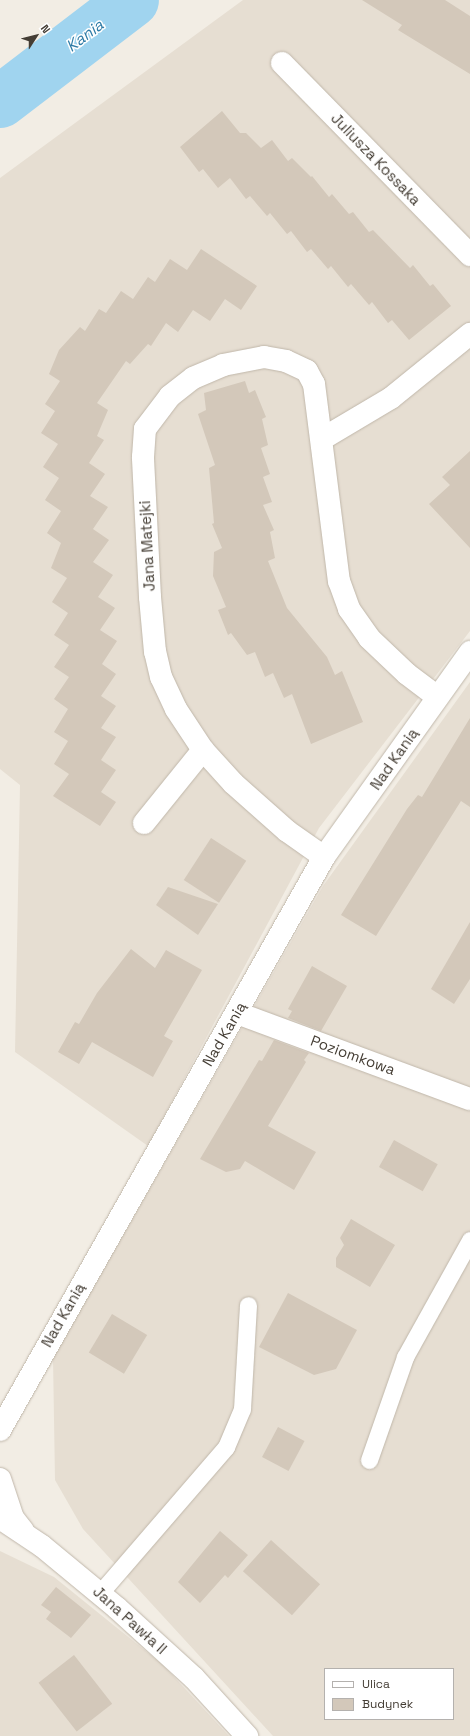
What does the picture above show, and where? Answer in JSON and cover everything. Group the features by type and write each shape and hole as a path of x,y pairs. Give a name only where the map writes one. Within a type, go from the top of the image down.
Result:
{"street":[{"name":"Juliusza Kossaka","path":"282,64 470,255"},
{"path":"322,439 391,398 470,334"},
{"name":"Jana Matejki","path":"324,857 287,830 233,783 203,750 176,709 161,677 155,652 143,457 145,429 170,396 193,378 223,365 264,357 286,361 306,371 314,384 322,439 338,581 349,610 369,638 407,674 437,697"},
{"name":"Nad Kanią","path":"0,1430 324,857 470,652"},
{"path":"144,823 203,750"},
{"name":"Poziomkowa","path":"237,1013 470,1099"},
{"path":"0,1479 13,1518 25,1533"},
{"name":"Jana Pawła II","path":"0,1518 25,1533 100,1593 194,1678 247,1736"}],"lane":[{"path":"369,1460 405,1357 470,1240"},
{"path":"100,1593 226,1447 242,1409 248,1305"}],"shaded area":[{"path":"243,0 470,0 470,631 319,828 148,1146 15,1052 20,785 0,769 0,178"},
{"path":"470,682 470,1736 273,1736 83,1529 55,1480 53,1358 323,886"},
{"path":"0,1551 54,1577 163,1665 229,1736 0,1736"}],"building":[{"path":"362,0 445,0 470,16 470,74 398,30 402,25"},
{"path":"222,111 240,133 246,133 261,148 272,140 288,161 292,158 311,177 312,176 329,197 332,194 349,214 353,212 369,232 373,230 410,268 413,265 430,286 433,284 451,306 409,340 392,320 388,323 372,302 369,305 351,284 348,287 331,266 328,269 311,249 307,252 291,231 287,234 270,213 267,216 250,196 246,199 230,178 218,188 203,169 199,172 180,147"},
{"path":"201,249 257,286 241,310 225,299 210,321 193,310 178,332 166,323 151,346 148,344 130,364 126,361 97,403 108,410 97,436 104,440 89,463 105,474 90,496 108,507 93,529 109,540 93,562 113,575 98,597 115,608 100,630 117,641 102,664 116,674 101,696 116,706 101,728 116,737 101,760 116,770 101,792 116,802 100,826 53,796 69,774 54,764 68,741 54,732 68,709 54,699 69,677 54,667 69,645 54,635 68,613 52,602 67,578 51,568 61,543 47,533 61,511 45,500 59,478 43,467 58,444 41,433 55,411 45,404 60,381 49,374 59,350 80,327 85,331 99,309 106,313 121,291 133,299 148,277 155,282 170,259 187,270"},
{"path":"245,381 249,393 255,390 266,417 262,419 268,445 261,448 270,474 263,477 272,502 263,505 274,530 270,532 275,558 268,561 287,608 327,657 335,675 342,671 363,722 311,744 292,694 284,698 273,673 265,677 255,652 247,655 231,633 228,635 218,610 226,607 213,576 214,552 222,548 212,524 214,523 209,468 215,465 198,414 206,410 204,393"},
{"path":"470,451 470,548 429,504 450,485 442,477"},
{"path":"470,718 470,807 461,801 376,936 341,915 407,809 418,795 422,797"},
{"path":"211,838 246,861 219,903 184,880"},
{"path":"168,887 218,904 198,935 156,905"},
{"path":"470,922 470,979 454,1004 431,989"},
{"path":"131,949 155,968 166,950 202,970 164,1036 173,1041 153,1077 92,1042 79,1064 58,1052 75,1022 79,1024 97,993"},
{"path":"312,966 347,986 321,1031 288,1018 292,1011 288,1009"},
{"path":"274,1040 309,1053 304,1060 306,1062 268,1126 316,1152 294,1190 245,1161 240,1169 226,1172 200,1159 259,1060 262,1061"},
{"path":"394,1140 438,1164 423,1191 379,1167"},
{"path":"351,1219 395,1245 370,1287 336,1267 336,1258 344,1245 340,1238"},
{"path":"288,1293 357,1330 336,1369 314,1375 259,1347"},
{"path":"112,1314 147,1335 124,1374 89,1353"},
{"path":"278,1427 304,1441 289,1471 262,1457"},
{"path":"220,1531 248,1555 228,1578 225,1575 200,1603 178,1582"},
{"path":"271,1540 320,1584 292,1615 243,1571"},
{"path":"56,1587 91,1615 71,1638 46,1619 51,1612 41,1605"},
{"path":"74,1655 112,1704 77,1732 39,1683"}],"waterway":[{"name":"Kania","path":"0,101 132,0"}]}
